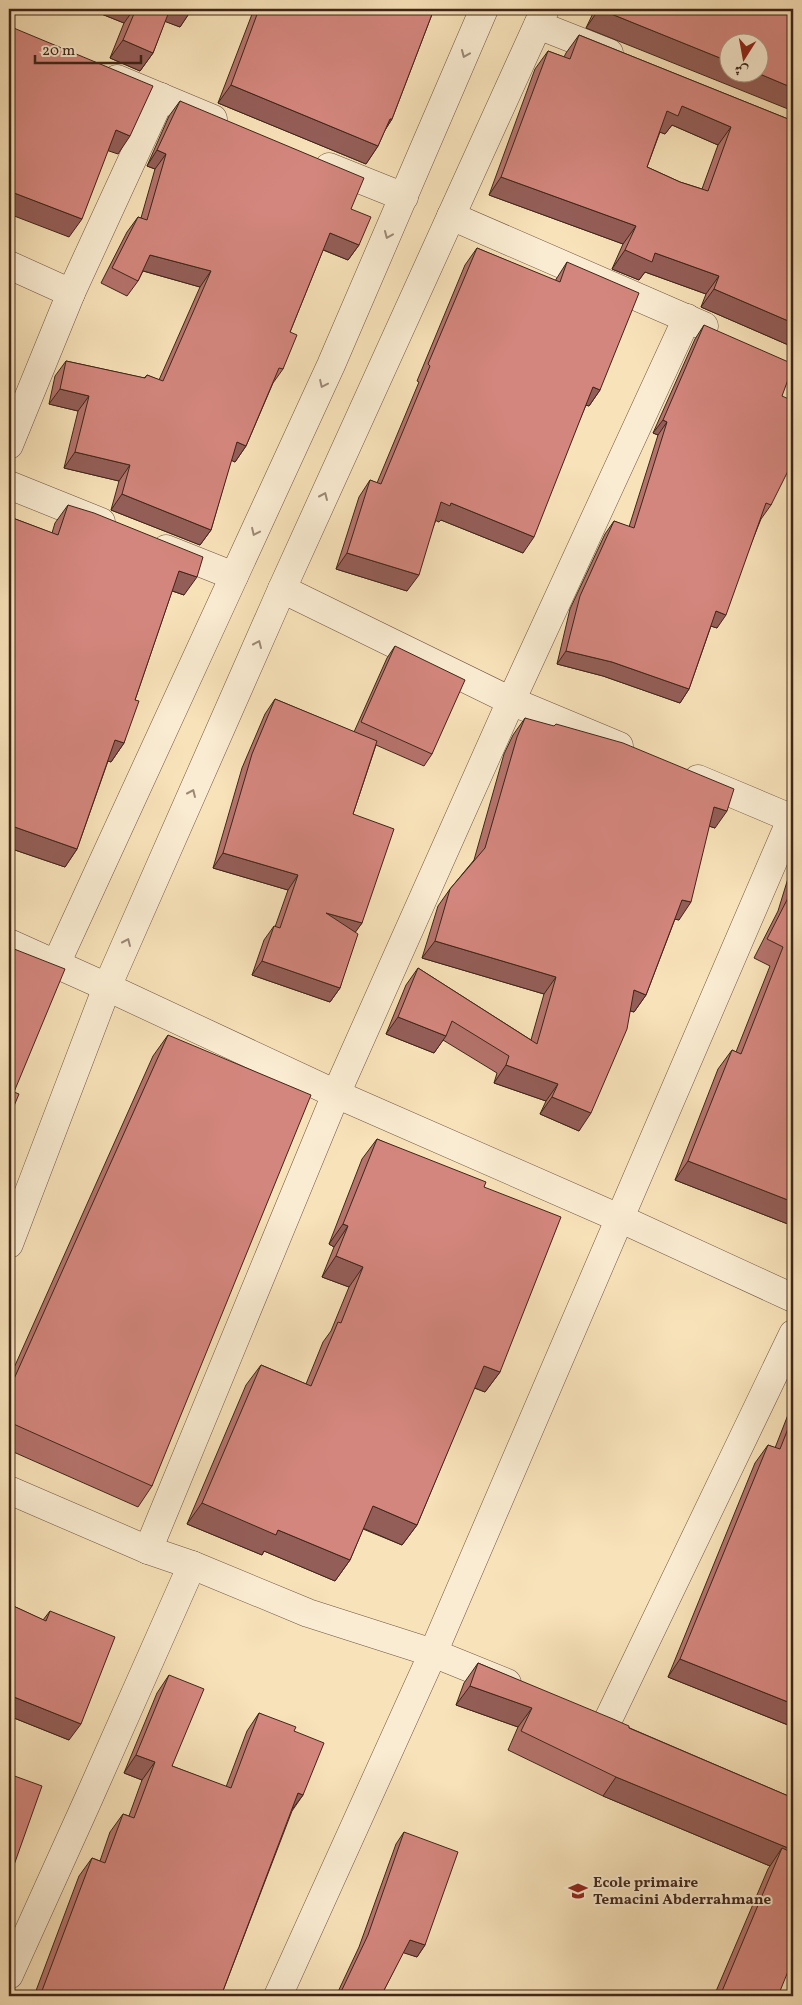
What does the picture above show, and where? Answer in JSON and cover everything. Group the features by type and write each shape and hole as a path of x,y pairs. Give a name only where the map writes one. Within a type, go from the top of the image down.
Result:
{"street":[{"path":"56,964 332,365 484,9"},
{"path":"9,1244 108,987 282,589 542,17 629,62"},
{"path":"98,71 233,127"},
{"path":"9,445 70,293 161,97"},
{"path":"304,157 404,197"},
{"path":"451,216 722,334"},
{"path":"9,265 70,293"},
{"path":"148,1550 336,1094 510,700 687,318"},
{"path":"9,485 234,576"},
{"path":"282,589 510,700 638,754"},
{"path":"278,1996 433,1653 793,818 674,769"},
{"path":"9,943 108,987 336,1094 619,1218 793,1298"},
{"path":"606,1724 793,1334"},
{"path":"9,1490 148,1550 192,1565 308,1613 433,1653 533,1694"},
{"path":"9,1975 192,1565"},
{"path":"579,1712 633,1735"}],"building":[{"path":"136,9 170,9 153,53 123,40"},
{"path":"259,9 434,9 392,119 390,119 378,146 231,85"},
{"path":"599,9 793,9 793,88 770,78 770,32 720,32 720,58"},
{"path":"9,24 16,29 153,86 130,136 116,130 82,219 9,191"},
{"path":"579,35 793,121 793,323 714,289 719,276 655,253 652,262 625,250 636,226 501,177 548,51 570,59","holes":["682,106 731,127 708,191 680,182 647,167 667,111 678,116"]},
{"path":"180,101 364,178 351,209 371,217 359,245 330,233 290,332 297,335 283,369 279,368 246,446 237,442 211,530 122,494 130,465 75,452 89,396 60,389 66,361 145,378 147,375 163,381 211,271 150,255 138,281 112,268 138,217 147,220 166,154 157,150"},
{"path":"477,248 560,282 567,262 639,293 600,390 593,387 534,537 451,503 450,506 441,502 419,575 347,553 370,480 381,484 430,366 428,364"},
{"path":"704,325 793,364 782,396 793,401 793,461 771,505 766,503 726,615 716,611 689,689 612,662 566,651 580,596 614,521 634,528 667,422 663,420"},
{"path":"68,505 94,513 203,557 197,577 179,571 135,700 139,701 124,743 115,740 77,849 9,825 9,521 10,517 58,535"},
{"path":"395,646 465,680 432,754 361,722"},
{"path":"275,699 377,741 353,814 394,829 362,923 326,913 358,934 340,988 262,961 274,926 280,928 298,875 223,853 252,754"},
{"path":"525,718 554,726 556,724 623,743 734,789 727,811 714,807 691,902 682,900 646,995 634,990 627,1029 591,1113 552,1097 558,1084 506,1065 509,1056 452,1021 446,1036 398,1017 418,968 537,1044 556,977 435,941 450,889 485,848 517,737"},
{"path":"793,886 793,1202 688,1161 732,1050 741,1054 783,947 767,939"},
{"path":"9,947 65,969 14,1092 19,1094 9,1118"},
{"path":"168,1035 311,1095 152,1486 9,1422 9,1390"},
{"path":"377,1139 486,1182 484,1187 561,1217 500,1372 484,1366 417,1525 373,1506 350,1560 278,1530 276,1535 202,1503 261,1365 311,1386 338,1322 341,1323 363,1267 336,1256 348,1226 343,1224"},
{"path":"793,1416 793,1704 680,1659 768,1445 780,1449"},
{"path":"9,1604 46,1621 50,1611 115,1637 81,1724 9,1695"},
{"path":"478,1663 613,1719 629,1726 629,1728 793,1798 793,1850 616,1777 521,1731 532,1708 470,1686"},
{"path":"169,1675 204,1689 172,1766 231,1788 259,1713 296,1727 294,1731 324,1743 303,1795 298,1793 221,1996 40,1996 92,1858 105,1863 123,1814 134,1818 155,1762 136,1755"},
{"path":"9,1774 42,1786 14,1865 12,1865 9,1872"},
{"path":"404,1832 458,1852 425,1945 410,1940 381,1996 375,1994 374,1996 339,1996 368,1935"},
{"path":"782,1848 793,1853 793,1959 778,1996 720,1996"}],"place":[{"name":"Ecole primaire Temacini Abderrahmane","path":"578,1891"}]}
